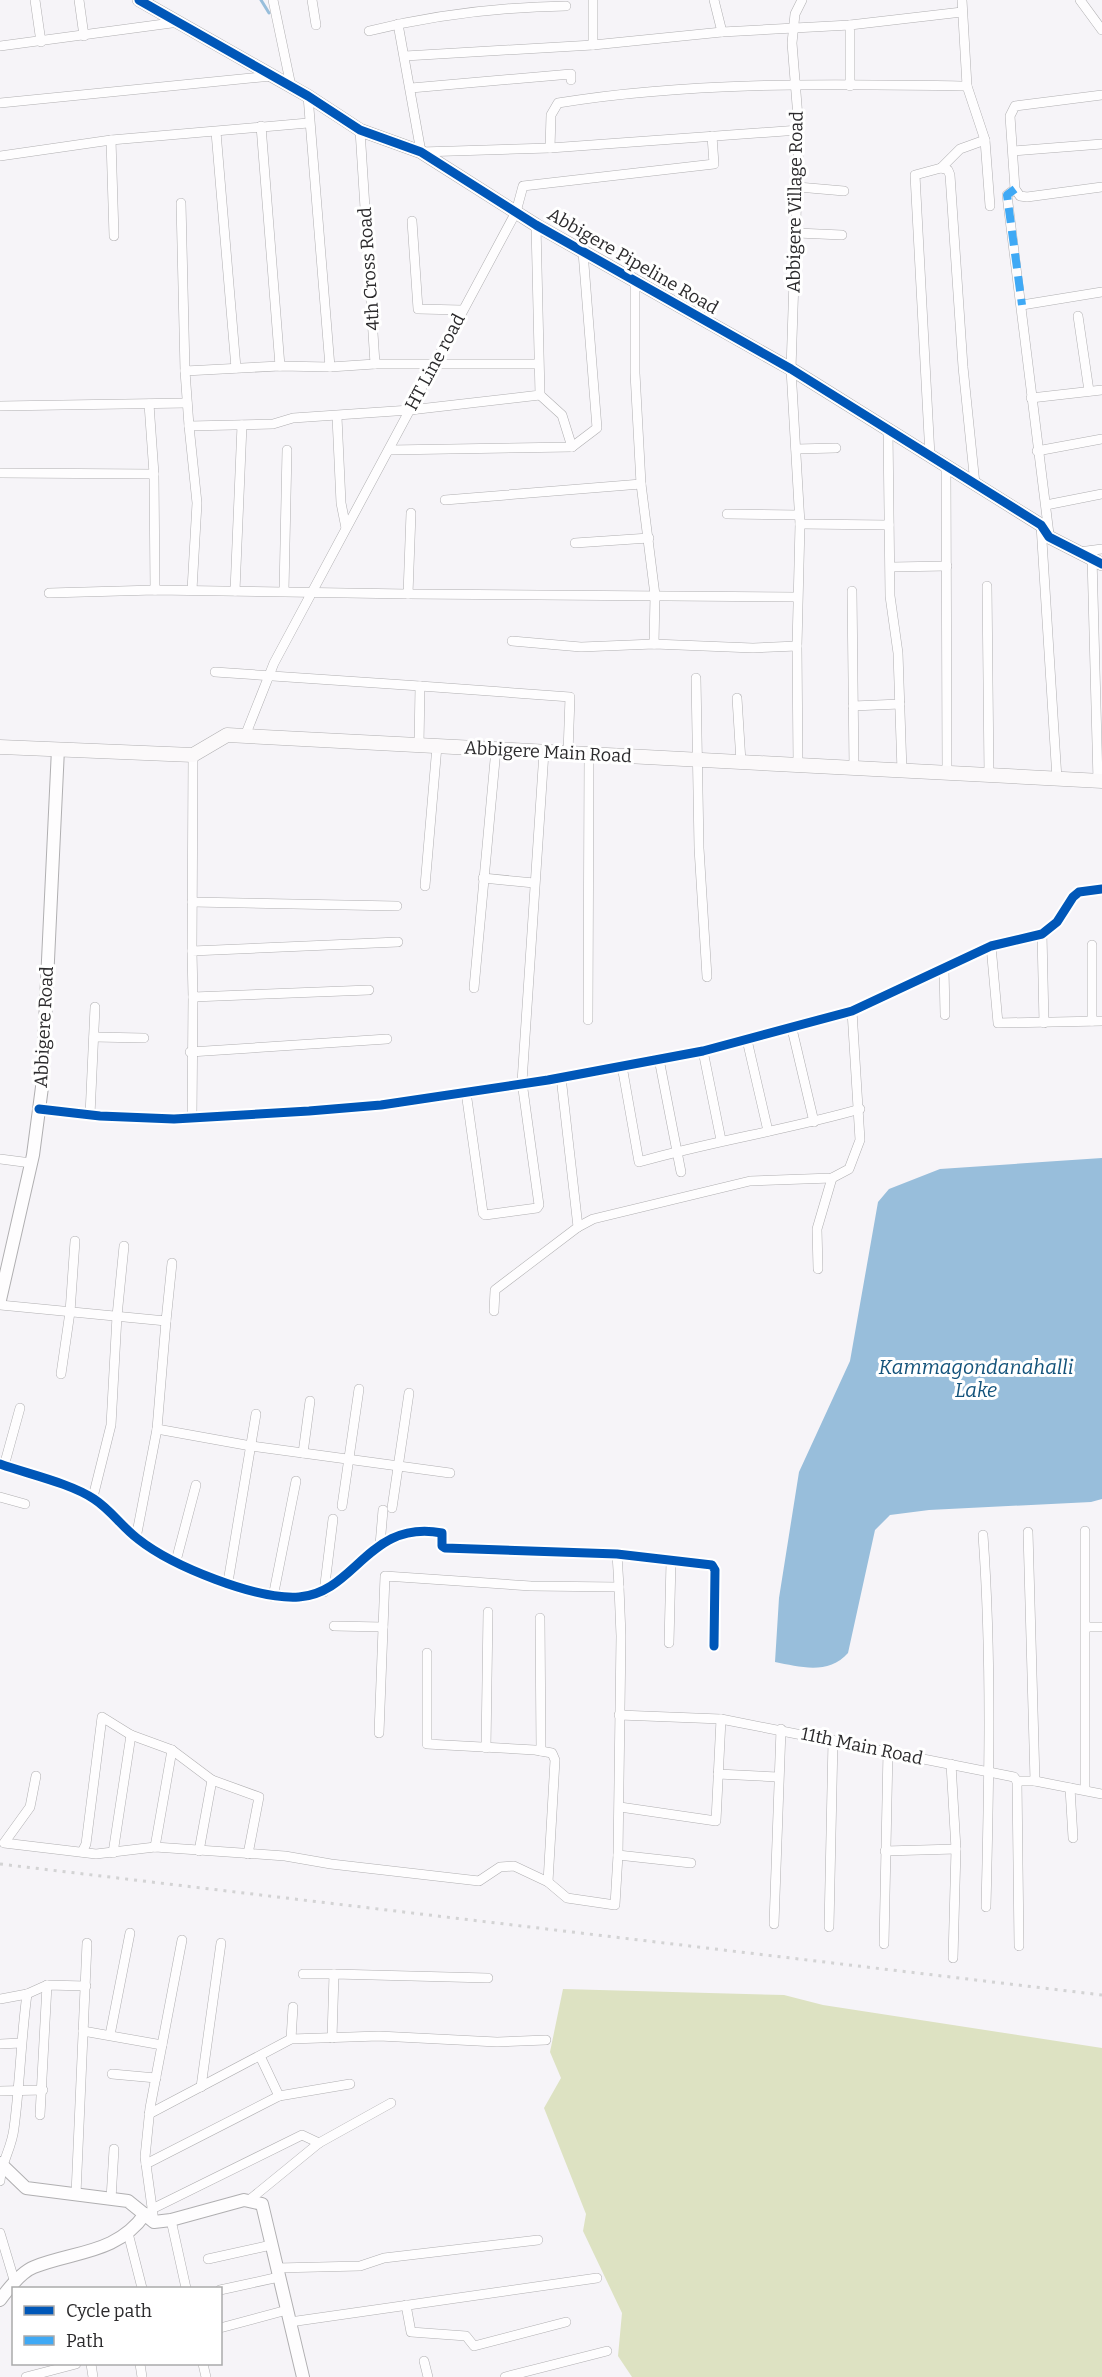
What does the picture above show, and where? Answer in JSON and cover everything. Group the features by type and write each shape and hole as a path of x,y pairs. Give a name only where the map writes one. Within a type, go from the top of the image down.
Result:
{"main road":[{"name":"Abbigere Main Road","path":"193,755 227,735 1100,781"},
{"path":"0,747 193,755"}],"street":[{"path":"35,0 41,42"},
{"path":"79,0 84,36"},
{"name":"Abbigere Pipeline Road","path":"139,0 291,86 360,130 421,152 536,225 791,369 1041,525 1049,537 1076,552 1099,557"},
{"path":"273,0 291,86"},
{"path":"312,0 316,25"},
{"path":"593,0 593,45"},
{"path":"714,0 722,32"},
{"name":"Abbigere Village Road","path":"798,765 796,646 800,519 791,369 799,130 792,43 795,14 802,0"},
{"path":"962,0 967,86 985,140 990,206"},
{"path":"1080,0 1102,30"},
{"path":"369,31 398,24 523,7 566,6"},
{"path":"405,56 593,45 722,32 850,25 963,12"},
{"path":"0,46 179,22"},
{"path":"398,24 421,152 550,148 799,130"},
{"path":"850,25 850,86"},
{"path":"411,88 571,74 571,80"},
{"path":"0,103 272,76"},
{"path":"550,148 551,115 558,104 652,92 794,87 967,86"},
{"path":"1102,95 1015,106 1010,116 1016,189 1020,196 1102,187"},
{"path":"308,96 308,123 330,367"},
{"path":"0,156 111,140 308,123"},
{"path":"261,126 280,366"},
{"name":"4th Cross Road","path":"360,130 375,364"},
{"path":"216,132 236,368"},
{"name":"HT Line road","path":"245,736 269,674 516,212 523,186 714,164 712,136"},
{"path":"111,140 114,236"},
{"path":"930,456 915,175 941,168 960,149 985,140"},
{"path":"1014,151 1102,144"},
{"path":"941,168 948,170 950,176 963,367 975,484"},
{"path":"798,187 844,191"},
{"path":"1016,189 1007,195 1049,537"},
{"path":"181,203 185,371 197,502 192,590"},
{"path":"412,221 418,309 462,310"},
{"path":"536,225 540,395 562,415 572,447"},
{"path":"797,233 842,235"},
{"path":"389,450 572,447 597,428 583,252"},
{"path":"635,281 635,373 641,484 655,595 654,644"},
{"path":"1022,305 1102,292"},
{"path":"1078,316 1089,391"},
{"path":"185,371 280,366 538,363"},
{"path":"1031,398 1102,390"},
{"path":"189,426 273,424 293,418 337,417 540,395"},
{"path":"0,406 187,403"},
{"path":"149,404 154,474 155,590"},
{"path":"337,417 341,503 346,528"},
{"path":"235,591 242,425"},
{"path":"888,430 889,525 902,771"},
{"path":"1037,451 1102,439"},
{"path":"796,449 836,448"},
{"path":"284,591 287,450"},
{"path":"946,466 947,773"},
{"path":"0,473 154,474"},
{"path":"445,500 641,484"},
{"path":"1046,505 1102,494"},
{"path":"408,594 411,513"},
{"path":"727,514 889,525"},
{"path":"1041,525 1057,779"},
{"path":"575,543 649,538"},
{"path":"1099,557 1100,781"},
{"path":"891,567 947,566"},
{"path":"987,586 989,775"},
{"path":"49,593 192,590 797,597"},
{"path":"852,591 854,768"},
{"path":"512,641 581,647 654,644 753,648 796,646"},
{"path":"215,672 570,697 568,753"},
{"path":"696,678 697,760 707,976"},
{"path":"419,745 420,686"},
{"path":"737,698 741,762"},
{"path":"853,706 900,704"},
{"path":"425,886 437,746"},
{"name":"Abbigere Road","path":"0,1300 31,1163 39,1109 47,1011 49,905 57,749"},
{"path":"474,988 496,749"},
{"path":"466,1092 483,1213 485,1215 537,1208 539,1205 522,1082 544,752"},
{"path":"588,1020 589,754"},
{"path":"192,1119 190,1052 193,998 193,755"},
{"path":"483,878 534,883"},
{"path":"39,1109 90,1115 192,1119 371,1106 561,1077 703,1051 792,1029 852,1011 991,945 1042,934 1058,922 1072,897 1079,892 1102,890"},
{"path":"192,902 397,906"},
{"path":"1042,934 1044,1023"},
{"path":"192,951 398,942"},
{"path":"991,945 998,1023 1097,1021 1092,945"},
{"path":"944,968 945,1015"},
{"path":"193,998 369,990"},
{"path":"90,1115 95,1007"},
{"path":"494,1311 495,1290 593,1219 750,1181 832,1178 849,1169 858,1149 860,1109 852,1011"},
{"path":"792,1029 814,1122"},
{"path":"94,1037 144,1038"},
{"path":"190,1052 387,1039"},
{"path":"747,1040 768,1131"},
{"path":"703,1051 721,1140"},
{"path":"659,1059 681,1172"},
{"path":"622,1066 639,1162 721,1140 814,1122 860,1109"},
{"path":"561,1077 579,1227"},
{"path":"0,1159 31,1163"},
{"path":"818,1269 817,1229 832,1178"},
{"path":"61,1374 70,1312 75,1241"},
{"path":"93,1497 111,1425 117,1317 124,1246"},
{"path":"136,1538 157,1429 172,1263"},
{"path":"0,1305 166,1321"},
{"path":"342,1506 359,1389"},
{"path":"380,1545 398,1466 409,1393"},
{"path":"303,1454 310,1401"},
{"path":"20,1408 2,1465 93,1497 116,1516 136,1538 157,1553 273,1598 301,1597 324,1592 380,1545 400,1534 426,1530 442,1533 442,1546 458,1549 616,1554 714,1566 714,1646"},
{"path":"228,1582 256,1414"},
{"path":"157,1429 303,1454 450,1473"},
{"path":"273,1598 296,1481"},
{"path":"176,1561 196,1485"},
{"path":"1,1500 25,1504"},
{"path":"324,1592 333,1519"},
{"path":"1028,1532 1035,1781"},
{"path":"1085,1532 1085,1790"},
{"path":"983,1535 989,1616 986,1907"},
{"path":"2,1842 82,1852 113,1853 155,1847 285,1856 479,1881 500,1867 514,1866 548,1882 567,1898 615,1905 620,1807 621,1636 616,1554"},
{"path":"669,1643 671,1561"},
{"path":"379,1733 385,1576 531,1586 619,1587"},
{"path":"486,1748 488,1612"},
{"path":"540,1618 541,1751"},
{"path":"334,1626 383,1627"},
{"path":"1086,1627 1102,1627"},
{"path":"427,1653 427,1744 552,1753 555,1760 548,1882"},
{"name":"11th Main Road","path":"619,1715 721,1719 781,1729 1014,1777 1017,1781 1035,1781 1102,1794"},
{"path":"82,1852 86,1844 98,1767 102,1718 131,1735 172,1750 212,1780 259,1797 248,1854"},
{"path":"620,1807 716,1821 721,1719"},
{"path":"774,1924 781,1729"},
{"path":"113,1853 131,1735"},
{"path":"829,1927 833,1740"},
{"path":"155,1847 172,1750"},
{"path":"884,1944 888,1751"},
{"path":"951,1764 956,1849 954,1958"},
{"path":"718,1774 778,1777"},
{"path":"2,1842 30,1807 36,1776"},
{"path":"200,1851 212,1780"},
{"path":"1017,1781 1019,1946"},
{"path":"1070,1788 1073,1838"},
{"path":"885,1851 956,1849"},
{"path":"618,1855 691,1863"},
{"path":"110,2035 130,1933"},
{"path":"151,2215 146,2164 149,2114 182,1940"},
{"path":"76,2194 87,1943"},
{"path":"201,2087 221,1943"},
{"path":"303,1974 488,1978"},
{"path":"332,2038 334,1974"},
{"path":"0,1999 27,1994 47,1985 86,1986"},
{"path":"40,2115 47,1985"},
{"path":"0,2181 1,2163 8,2157 14,2130 27,1994"},
{"path":"291,2039 293,2007"},
{"path":"83,2031 162,2045"},
{"path":"149,2114 291,2039 379,2037 497,2042 546,2040"},
{"path":"0,2044 21,2043"},
{"path":"260,2056 279,2096"},
{"path":"112,2074 156,2079"},
{"path":"146,2164 279,2096 350,2084"},
{"path":"0,2091 43,2090"},
{"path":"248,2201 319,2143 391,2103"},
{"path":"0,2300 32,2268 95,2251 134,2230 151,2215 302,2134 319,2143"},
{"path":"111,2199 114,2149"},
{"path":"1,2163 26,2188 128,2201 151,2215 171,2220 244,2200 262,2204 303,2377"},
{"path":"171,2220 186,2287"},
{"path":"128,2233 142,2287"},
{"path":"0,2234 15,2283"},
{"path":"222,2289 278,2272 360,2266 384,2258 538,2240"},
{"path":"208,2259 271,2245"},
{"path":"222,2328 288,2316 406,2305 597,2278"},
{"path":"406,2305 411,2332 466,2336 474,2346 566,2322"},
{"path":"505,2377 607,2351"},
{"path":"424,2361 428,2377"},
{"path":"26,2377 73,2365"}],"green space":[{"path":"563,1989 784,1995 823,2005 1102,2048 1102,2377 632,2377 618,2356 622,2313 583,2231 586,2214 544,2108 561,2078 550,2052"}],"water":[{"name":"Kammagondanahalli Lake","path":"1102,1158 1102,1499 1091,1502 929,1510 890,1515 875,1530 848,1653 840,1660 823,1667 804,1667 775,1662 779,1598 799,1472 850,1361 878,1202 889,1189 940,1169"}],"waterway":[{"path":"261,0 269,13"}],"railway":[{"path":"0,1864 1102,1995"}],"marked path":[{"path":"1015,189 1007,195 1022,305"}],"cycle path":[{"path":"139,0 308,96 360,130 421,152 536,225 791,369 1041,525 1049,537 1102,564"},
{"path":"39,1109 100,1116 174,1119 381,1105 548,1080 703,1051 852,1011 991,946 1042,934 1057,922 1073,897 1079,892 1102,889"},
{"path":"0,1464 84,1493 106,1508 138,1539 171,1560 238,1587 281,1596 299,1597 318,1593 335,1583 379,1546 396,1537 417,1532 442,1533 442,1546 445,1548 617,1554 712,1565 715,1570 714,1646"}]}
